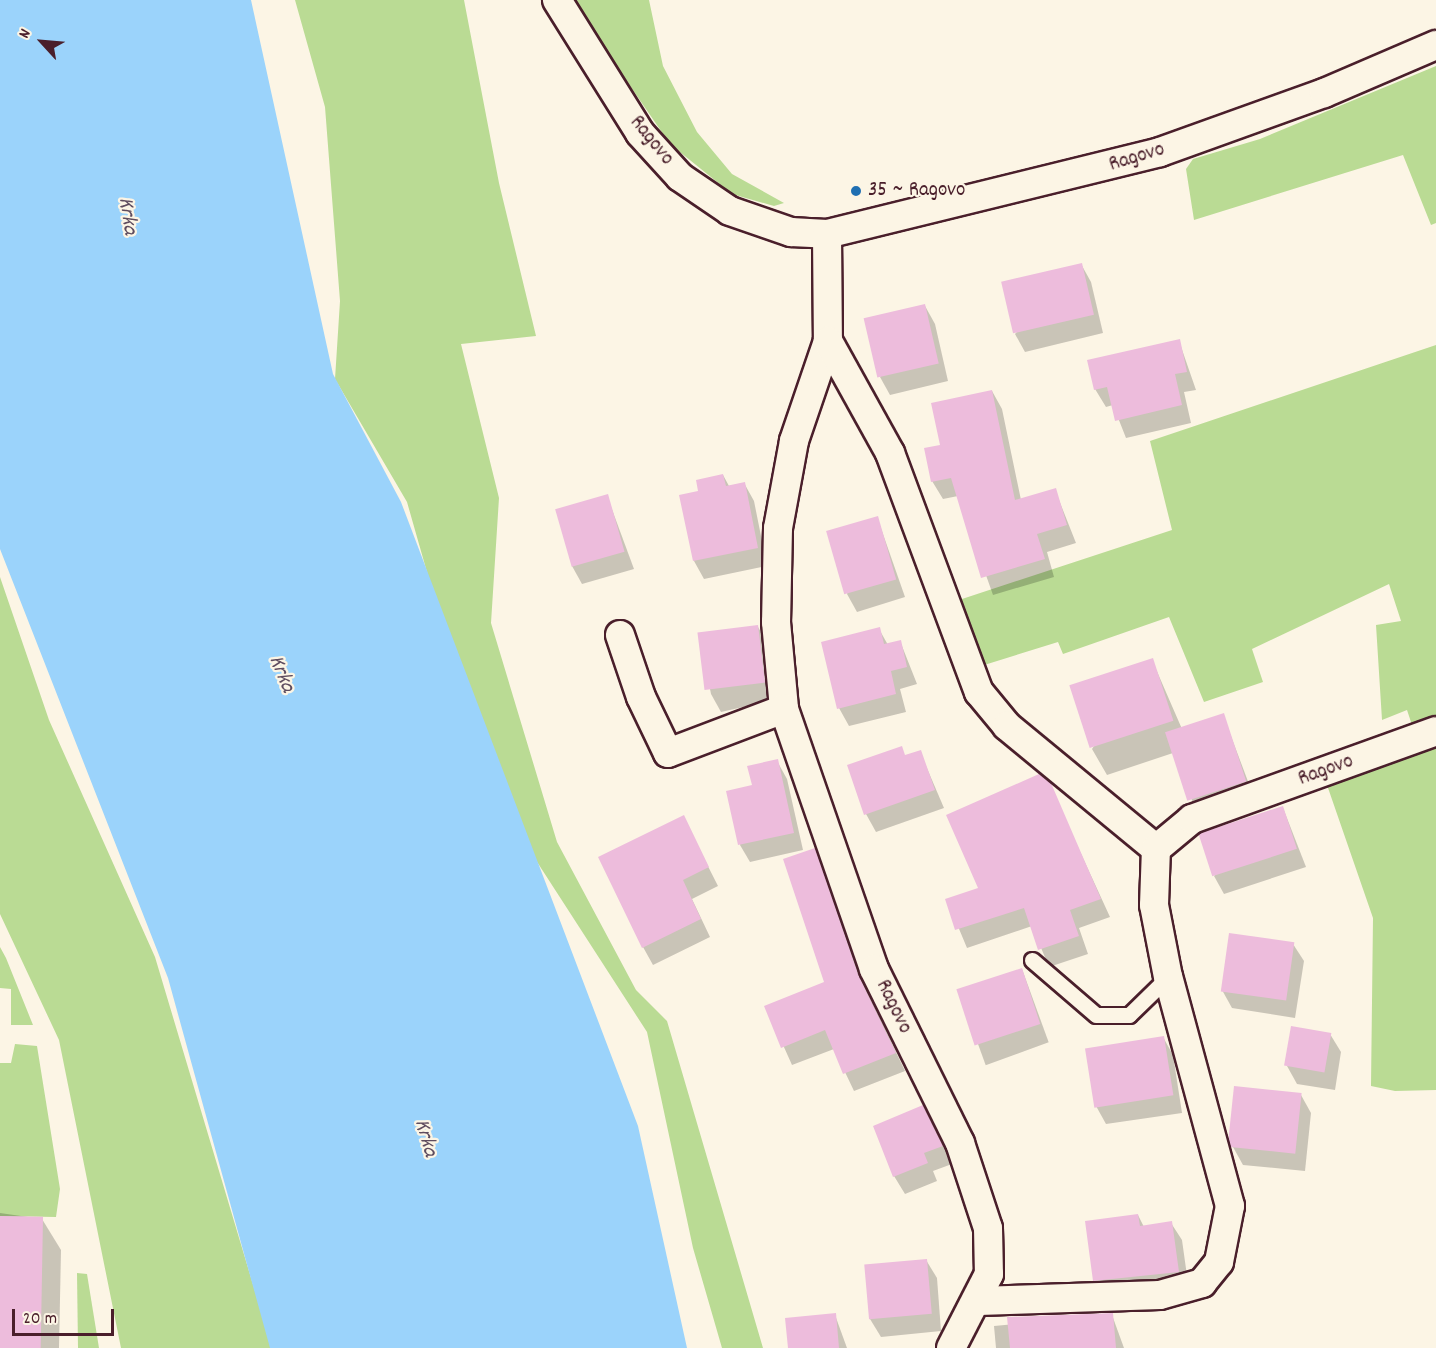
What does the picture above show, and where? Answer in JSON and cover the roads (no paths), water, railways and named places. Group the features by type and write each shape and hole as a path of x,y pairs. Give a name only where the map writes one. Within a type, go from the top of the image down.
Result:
{"street":[{"name":"Ragovo","path":"557,0 640,133 680,177 730,211 791,232 826,234 1160,152 1323,93 1436,45"},
{"name":"Ragovo","path":"826,234 828,341 794,441 778,528 776,622 784,709 874,969 960,1143 988,1228 989,1274 979,1302 951,1348"},
{"name":"Ragovo","path":"828,341 890,453 979,692 1007,726 1156,849 1192,819 1436,731"},
{"path":"620,635 640,697 668,753 784,709"},
{"path":"979,1302 1160,1295 1202,1283 1219,1262 1230,1206 1168,977 1155,905 1156,849"}],"lane":[{"path":"1032,960 1096,1015 1129,1015 1168,977"}],"water":[{"name":"Krka","path":"0,0 251,0 333,374 401,502 638,1126 687,1348 270,1348 168,978 0,549"}],"place":[{"name":"35 ~ Ragovo","path":"856,191"}]}
